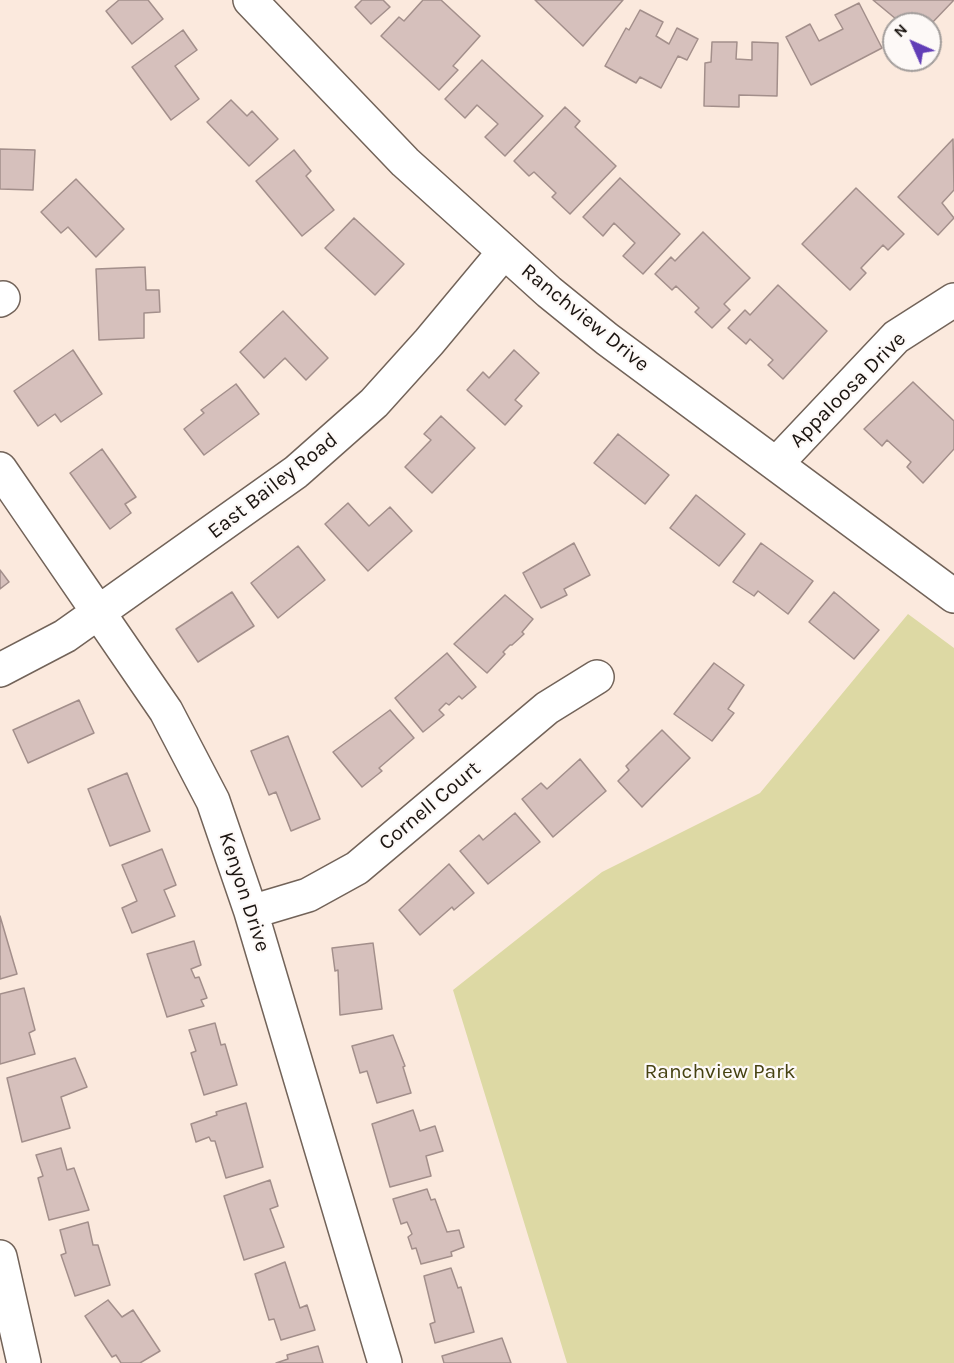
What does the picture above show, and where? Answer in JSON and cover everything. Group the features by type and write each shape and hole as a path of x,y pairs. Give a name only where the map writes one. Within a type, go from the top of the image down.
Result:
{"street":[{"name":"Ranchview Drive","path":"250,0 388,145 504,252 607,339 954,596"},
{"name":"East Bailey Road","path":"0,670 65,636 276,488 349,426 429,342 504,252"},
{"name":"Appaloosa Drive","path":"776,465 896,337 954,300"},
{"name":"Kenyon Drive","path":"0,469 99,612 182,739 226,835 385,1363"},
{"name":"Cornell Court","path":"251,912 308,895 357,868 547,708 597,677"},
{"path":"0,1257 24,1363"}],"green space":[{"name":"Ranchview Park","path":"908,614 954,648 954,1363 567,1363 453,990 602,872 760,793"}],"building":[{"path":"119,0 148,0 163,19 132,44 106,11"},
{"path":"362,0 383,0 390,7 371,24 355,7"},
{"path":"423,0 441,0 480,36 453,66 458,70 439,90 381,36 399,17 404,21"},
{"path":"535,0 623,0 583,46"},
{"path":"873,0 954,0 942,12 888,12"},
{"path":"859,3 882,48 811,85 786,37 810,24 819,41 843,29 835,15"},
{"path":"640,10 663,22 656,36 669,44 677,28 698,39 687,60 678,56 661,88 640,77 636,83 605,66 626,28 629,30"},
{"path":"183,30 197,50 175,66 199,99 171,120 132,67"},
{"path":"712,42 737,42 736,59 752,60 752,42 778,43 777,96 739,95 739,107 704,106 705,63 711,62"},
{"path":"482,60 543,116 505,156 485,137 498,124 477,105 465,118 445,99"},
{"path":"231,100 247,116 252,111 278,139 249,166 207,122"},
{"path":"565,107 580,121 575,127 616,166 570,214 552,197 556,193 534,172 529,176 514,161"},
{"path":"953,139 954,190 942,203 954,218 938,235 898,197"},
{"path":"0,149 35,150 33,190 0,189"},
{"path":"294,150 311,171 306,176 334,210 302,236 256,181"},
{"path":"620,178 680,234 643,274 623,256 635,243 614,223 603,236 583,217"},
{"path":"76,179 124,229 96,257 68,227 61,233 41,212"},
{"path":"856,188 904,234 888,250 883,245 861,268 866,273 850,290 802,244"},
{"path":"354,218 404,264 375,295 325,248"},
{"path":"703,232 750,278 724,304 730,310 712,328 695,312 699,308 676,286 672,290 655,274 671,257 675,261"},
{"path":"145,267 146,290 159,290 160,312 144,313 144,338 99,340 96,269"},
{"path":"778,285 827,331 783,379 768,365 773,360 750,339 746,344 728,328 745,310 750,315"},
{"path":"283,311 328,358 306,380 285,358 264,378 240,352"},
{"path":"73,350 102,394 61,422 55,414 38,426 14,391"},
{"path":"514,350 539,373 515,400 522,406 505,425 467,390 483,372 489,378"},
{"path":"913,382 954,421 954,449 923,483 907,467 911,462 887,440 882,446 864,429"},
{"path":"236,384 259,414 204,455 184,429 204,413 201,410"},
{"path":"441,416 475,448 432,493 405,467 431,440 424,434"},
{"path":"618,434 669,475 645,504 594,463"},
{"path":"102,449 136,497 125,504 131,513 110,529 70,473"},
{"path":"696,495 745,534 719,566 670,528"},
{"path":"348,503 369,526 390,507 412,531 368,571 325,524"},
{"path":"574,543 590,575 564,589 567,595 541,608 523,573"},
{"path":"761,543 813,581 788,614 758,591 754,596 733,582"},
{"path":"298,546 325,580 278,618 251,583"},
{"path":"0,570 9,582 0,589"},
{"path":"232,592 254,626 198,662 176,629"},
{"path":"834,592 879,630 854,659 809,622"},
{"path":"505,595 533,619 522,632 524,634 503,652 505,654 487,673 454,644"},
{"path":"447,653 476,687 462,699 459,696 449,705 446,703 439,710 444,715 423,732 395,698"},
{"path":"714,663 744,685 728,709 734,713 712,741 674,714"},
{"path":"79,700 94,733 28,763 13,730"},
{"path":"390,710 414,738 379,768 382,771 362,787 333,752"},
{"path":"662,730 690,758 642,807 618,781 629,770 626,766"},
{"path":"288,736 320,819 291,831 276,792 269,795 251,751"},
{"path":"580,759 606,791 553,837 522,799 541,783 547,789"},
{"path":"127,773 150,831 110,846 88,789"},
{"path":"515,813 540,842 488,884 460,851 479,835 483,840"},
{"path":"162,849 176,885 164,890 175,916 132,933 122,908 137,901 122,865"},
{"path":"449,864 474,893 454,910 452,907 420,935 399,910"},
{"path":"0,916 17,974 0,979"},
{"path":"194,941 201,965 191,969 195,978 199,977 207,998 201,1000 204,1006 167,1017 147,954"},
{"path":"373,943 382,1009 340,1015 338,970 335,971 332,948"},
{"path":"24,988 35,1030 29,1033 35,1054 0,1064 0,994"},
{"path":"215,1023 221,1045 225,1044 237,1085 204,1095 191,1053 196,1051 189,1030"},
{"path":"393,1035 405,1066 403,1067 411,1093 377,1103 367,1071 360,1073 352,1046"},
{"path":"75,1058 87,1087 61,1097 70,1128 22,1142 7,1078"},
{"path":"246,1103 263,1167 226,1178 215,1141 211,1141 209,1137 196,1142 191,1124 217,1115 216,1112"},
{"path":"413,1110 420,1131 435,1126 443,1151 426,1156 431,1176 390,1187 372,1124"},
{"path":"61,1148 67,1170 74,1168 89,1210 49,1220 38,1178 43,1176 36,1155"},
{"path":"270,1180 278,1206 270,1209 284,1247 244,1260 224,1196"},
{"path":"427,1189 431,1200 435,1199 447,1232 459,1230 464,1247 451,1252 452,1256 421,1264 416,1248 412,1249 408,1237 412,1234 407,1222 401,1224 393,1199"},
{"path":"88,1222 93,1245 98,1245 110,1285 75,1296 61,1255 66,1253 60,1230"},
{"path":"285,1262 300,1308 307,1305 315,1330 281,1340 274,1319 269,1320 255,1274"},
{"path":"451,1268 458,1288 461,1287 474,1332 435,1343 430,1324 435,1322 424,1276"},
{"path":"108,1300 122,1317 133,1310 160,1351 140,1363 121,1363 116,1355 112,1357 85,1316"},
{"path":"502,1338 511,1363 444,1363 442,1356"},
{"path":"318,1346 323,1363 276,1363 288,1359 287,1355"}]}
